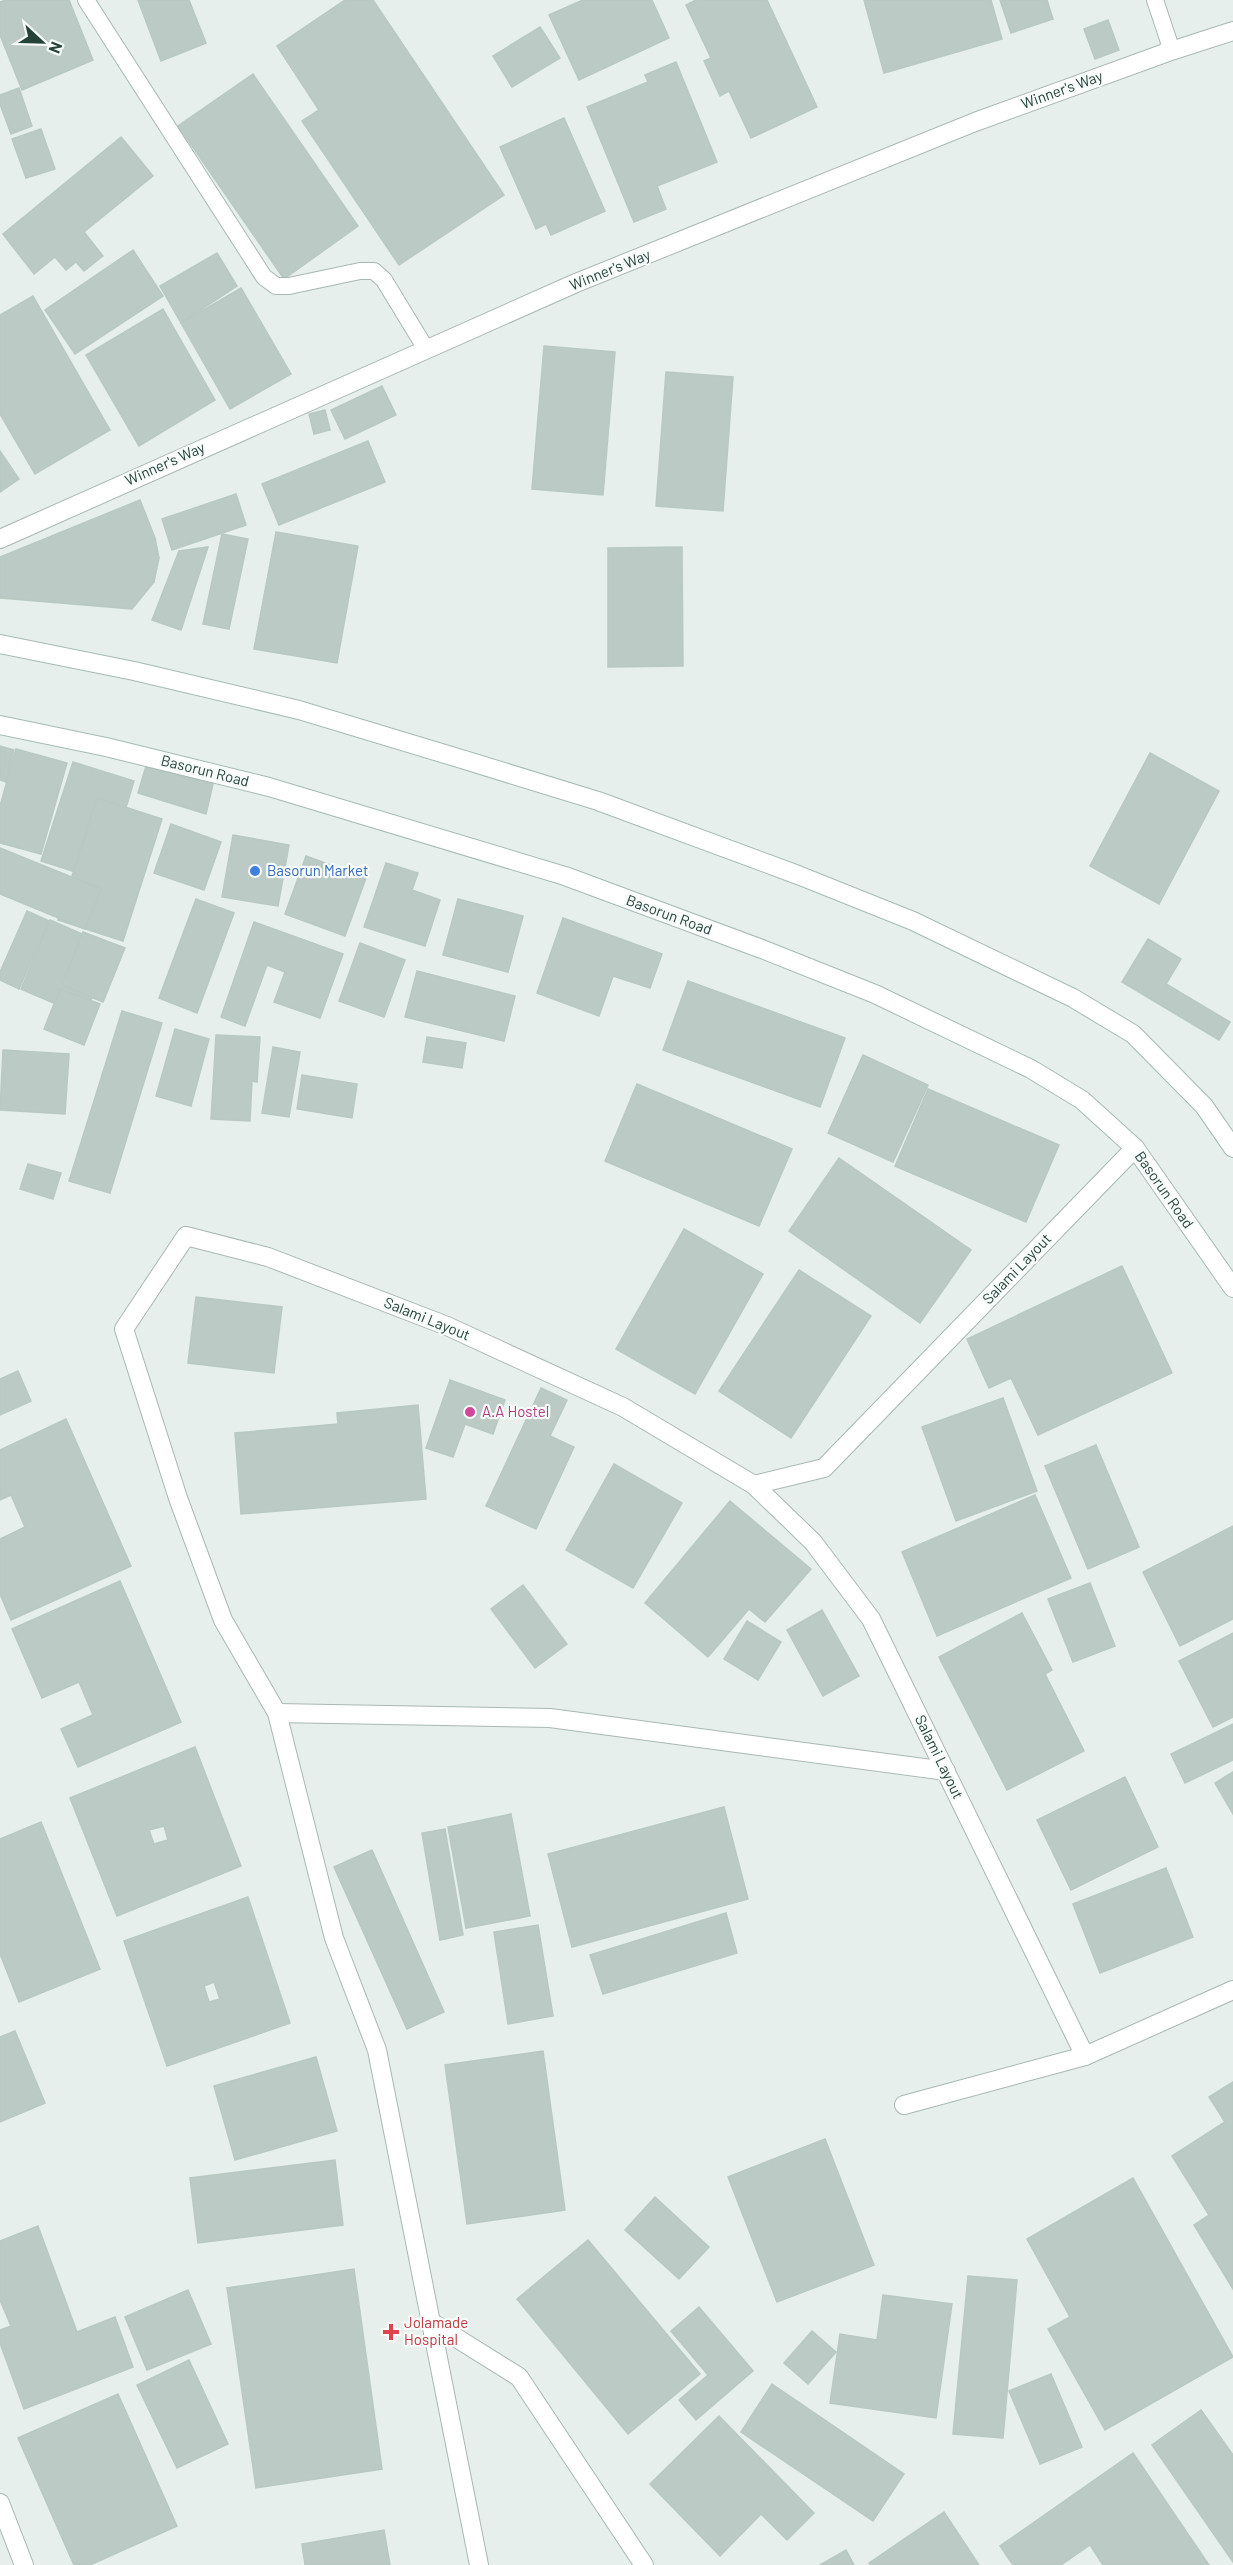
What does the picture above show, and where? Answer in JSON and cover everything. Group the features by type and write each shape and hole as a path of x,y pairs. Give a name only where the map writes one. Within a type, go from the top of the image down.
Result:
{"street":[{"name":"Winner's Way","path":"0,539 576,283 975,122 1168,52 1233,31"},
{"path":"0,644 134,670 299,710 455,757 598,801 798,875 903,917 1073,998 1132,1034 1204,1106 1233,1148"},
{"name":"Basorun Road","path":"0,725 106,747 269,787 564,876 762,949 874,994 1030,1068 1082,1100 1135,1148 1233,1288"},
{"name":"Salami Layout","path":"754,1485 824,1468 1135,1148"},
{"name":"Salami Layout","path":"277,1713 223,1620 178,1498 124,1329 186,1236 268,1257 447,1326 623,1407 754,1485 813,1542 871,1619 1085,2056"},
{"path":"479,2565 376,2050 334,1938 277,1713 550,1718 946,1771"},
{"path":"904,2105 1085,2056 1233,1990"},
{"path":"431,2322 519,2377 644,2565"},
{"path":"0,2503 24,2565"}],"lane":[{"path":"86,0 264,278 276,286 289,286 360,271 374,271 384,280 426,349"},
{"path":"1155,0 1170,42 1168,52"}],"building":[{"path":"6,0 69,0 93,60 22,90 0,35 0,2"},
{"path":"138,0 189,0 206,43 161,61"},
{"path":"345,0 373,0 504,195 399,265 302,121 319,110 277,46"},
{"path":"583,0 652,0 669,38 579,80 549,15"},
{"path":"696,0 767,0 817,107 751,138 729,91 720,96 704,61 711,58 686,5"},
{"path":"864,0 991,0 1002,39 884,73"},
{"path":"1000,0 1047,0 1053,19 1011,33"},
{"path":"1108,20 1119,50 1095,59 1084,29"},
{"path":"540,27 560,58 512,87 493,56"},
{"path":"676,62 717,162 657,186 666,209 634,222 587,107 648,82 645,75"},
{"path":"253,74 358,226 284,279 178,126"},
{"path":"19,88 32,126 11,134 0,104 0,95"},
{"path":"564,118 605,211 551,235 546,224 536,229 500,147"},
{"path":"41,129 55,169 26,178 12,139"},
{"path":"121,137 153,176 84,232 103,256 84,271 76,262 66,270 55,257 34,274 3,234"},
{"path":"133,250 163,296 75,354 45,310"},
{"path":"217,253 237,286 181,323 160,286"},
{"path":"241,288 291,374 230,409 181,323"},
{"path":"33,296 110,430 35,474 0,414 0,315"},
{"path":"163,309 215,400 139,446 86,355"},
{"path":"544,346 615,352 603,495 532,489"},
{"path":"666,372 733,377 723,511 656,506"},
{"path":"382,386 396,415 345,439 331,410"},
{"path":"325,410 330,430 314,434 309,414"},
{"path":"368,441 385,482 279,525 262,484"},
{"path":"0,451 19,479 0,492"},
{"path":"236,494 246,525 172,550 162,519"},
{"path":"140,500 155,538 159,558 154,582 132,609 0,598 0,557"},
{"path":"276,532 358,546 337,663 254,649"},
{"path":"222,534 248,539 229,629 203,624"},
{"path":"208,547 181,630 152,620 179,551"},
{"path":"682,547 683,666 608,667 608,548"},
{"path":"0,746 14,750 6,782 0,780"},
{"path":"16,749 67,763 41,854 0,843 0,806"},
{"path":"1150,753 1219,791 1159,904 1090,866"},
{"path":"73,762 134,781 104,881 41,861"},
{"path":"146,766 213,784 206,814 138,793"},
{"path":"97,798 162,819 123,941 58,920"},
{"path":"171,824 221,842 204,890 154,873"},
{"name":"Basorun Market","path":"233,835 289,845 278,906 222,897"},
{"path":"0,848 101,889 85,929 0,894"},
{"path":"306,856 366,878 345,936 285,914"},
{"path":"386,863 418,873 412,890 440,900 425,946 364,927"},
{"path":"196,899 234,913 197,1013 159,998"},
{"path":"458,899 523,916 508,972 443,955"},
{"path":"27,911 49,921 19,989 0,980 0,972"},
{"path":"563,918 662,954 650,988 613,976 599,1016 537,993"},
{"path":"50,920 114,948 84,1016 21,989"},
{"path":"254,922 343,954 320,1018 274,1002 285,972 267,965 245,1026 221,1017"},
{"path":"83,932 125,948 103,1002 62,985"},
{"path":"1148,939 1181,959 1166,984 1230,1022 1219,1040 1122,982"},
{"path":"360,943 405,960 384,1017 339,1001"},
{"path":"417,971 515,996 504,1041 405,1017"},
{"path":"688,981 845,1038 820,1107 663,1050"},
{"path":"60,989 100,1004 84,1045 44,1029"},
{"path":"122,1011 162,1023 110,1193 69,1181"},
{"path":"175,1029 209,1039 191,1106 156,1096"},
{"path":"216,1035 260,1037 257,1082 252,1081 250,1121 211,1119"},
{"path":"427,1037 466,1043 462,1068 423,1062"},
{"path":"273,1047 300,1052 289,1117 262,1113"},
{"path":"3,1050 69,1054 65,1114 0,1110"},
{"path":"863,1055 928,1085 893,1162 828,1133"},
{"path":"302,1075 357,1084 352,1118 297,1109"},
{"path":"637,1084 792,1149 759,1226 605,1161"},
{"path":"928,1089 1059,1145 1026,1222 895,1166"},
{"path":"839,1158 971,1250 920,1323 789,1231"},
{"path":"28,1164 61,1173 53,1199 20,1189"},
{"path":"684,1229 763,1274 695,1394 616,1349"},
{"path":"1122,1266 1172,1373 1038,1435 1011,1378 989,1388 967,1339"},
{"path":"799,1270 871,1316 791,1438 719,1391"},
{"path":"196,1297 282,1307 274,1373 188,1363"},
{"path":"18,1371 31,1401 0,1415 0,1379"},
{"name":"A.A Hostel","path":"450,1380 505,1400 493,1434 465,1424 453,1457 426,1448"},
{"path":"541,1388 567,1400 550,1436 574,1447 536,1529 486,1506"},
{"path":"1003,1398 1037,1491 956,1521 922,1427"},
{"path":"418,1405 426,1499 241,1514 235,1433 338,1424 337,1413"},
{"path":"66,1419 131,1566 11,1620 0,1594 0,1539 25,1527 11,1495 0,1500 0,1450"},
{"path":"1096,1445 1139,1547 1088,1569 1045,1466"},
{"path":"614,1464 682,1503 633,1588 566,1550"},
{"path":"1035,1495 1071,1578 937,1636 902,1552"},
{"path":"730,1501 811,1569 765,1622 749,1609 708,1657 645,1603"},
{"path":"1233,1526 1233,1619 1180,1646 1143,1572"},
{"path":"120,1581 181,1722 78,1767 61,1729 93,1715 79,1682 42,1698 12,1629"},
{"path":"1090,1583 1115,1646 1073,1662 1048,1599"},
{"path":"523,1585 567,1644 535,1668 491,1609"},
{"path":"822,1610 859,1676 823,1696 787,1630"},
{"path":"1022,1613 1052,1670 1045,1674 1084,1751 1007,1790 939,1657"},
{"path":"747,1621 781,1642 758,1680 724,1659"},
{"path":"1233,1633 1233,1717 1213,1727 1179,1661"},
{"path":"1233,1724 1233,1760 1185,1783 1171,1754"},
{"path":"195,1747 241,1866 117,1916 70,1798","holes":["164,1826 168,1840 154,1844 149,1830"]},
{"path":"1233,1772 1233,1814 1215,1783"},
{"path":"1125,1777 1158,1847 1071,1890 1037,1820"},
{"path":"724,1807 748,1899 572,1947 548,1854"},
{"path":"511,1814 530,1916 466,1928 448,1827"},
{"path":"41,1822 100,1969 19,2002 0,1954 0,1839"},
{"path":"445,1829 463,1935 440,1940 422,1833"},
{"path":"372,1850 444,2012 407,2029 334,1867"},
{"path":"1166,1868 1193,1937 1100,1973 1073,1904"},
{"path":"248,1897 290,2023 167,2066 124,1941","holes":["214,1982 220,1999 209,2002 204,1986"]},
{"path":"726,1913 737,1953 603,1994 590,1955"},
{"path":"538,1925 553,2016 508,2024 494,1932"},
{"path":"15,2031 45,2103 0,2122 0,2037"},
{"path":"543,2051 565,2210 467,2224 445,2065"},
{"path":"316,2057 337,2131 235,2160 214,2086"},
{"path":"1233,2082 1233,2289 1194,2225 1209,2215 1172,2156 1225,2122 1209,2097"},
{"path":"825,2139 874,2265 777,2302 728,2177"},
{"path":"335,2160 343,2225 198,2243 190,2178"},
{"path":"1133,2178 1233,2357 1105,2430 1048,2329 1070,2317 1027,2239"},
{"path":"655,2197 709,2247 679,2279 625,2230"},
{"path":"38,2226 77,2332 115,2317 133,2367 24,2409 0,2343 0,2330 11,2326 0,2300 0,2241"},
{"path":"588,2240 700,2374 628,2434 517,2299"},
{"path":"354,2269 382,2469 256,2488 227,2288"},
{"path":"968,2276 1017,2280 1003,2438 953,2434"},
{"path":"188,2290 211,2344 147,2370 125,2317"},
{"path":"883,2295 952,2304 936,2418 830,2403 840,2334 877,2340"},
{"path":"699,2307 753,2371 696,2420 679,2400 708,2375 671,2331"},
{"path":"812,2331 836,2352 808,2384 784,2363"},
{"path":"189,2360 228,2444 177,2468 137,2385"},
{"path":"1051,2374 1082,2447 1040,2464 1009,2391"},
{"path":"772,2384 904,2474 873,2521 741,2432"},
{"path":"118,2394 177,2526 90,2565 74,2565 18,2438"},
{"path":"1201,2410 1233,2455 1233,2562 1152,2445"},
{"path":"719,2416 814,2513 787,2540 761,2514 720,2556 650,2484"},
{"path":"1133,2453 1209,2565 1103,2565 1090,2545 1061,2565 1013,2565 1000,2546"},
{"path":"944,2512 979,2565 871,2565 869,2563"},
{"path":"384,2530 390,2565 305,2565 302,2544"},
{"path":"846,2550 854,2565 820,2565"}],"place":[{"name":"Basorun Market","path":"255,871"},
{"name":"A.A Hostel","path":"470,1412"},
{"name":"Jolamade Hospital","path":"391,2332"}]}
